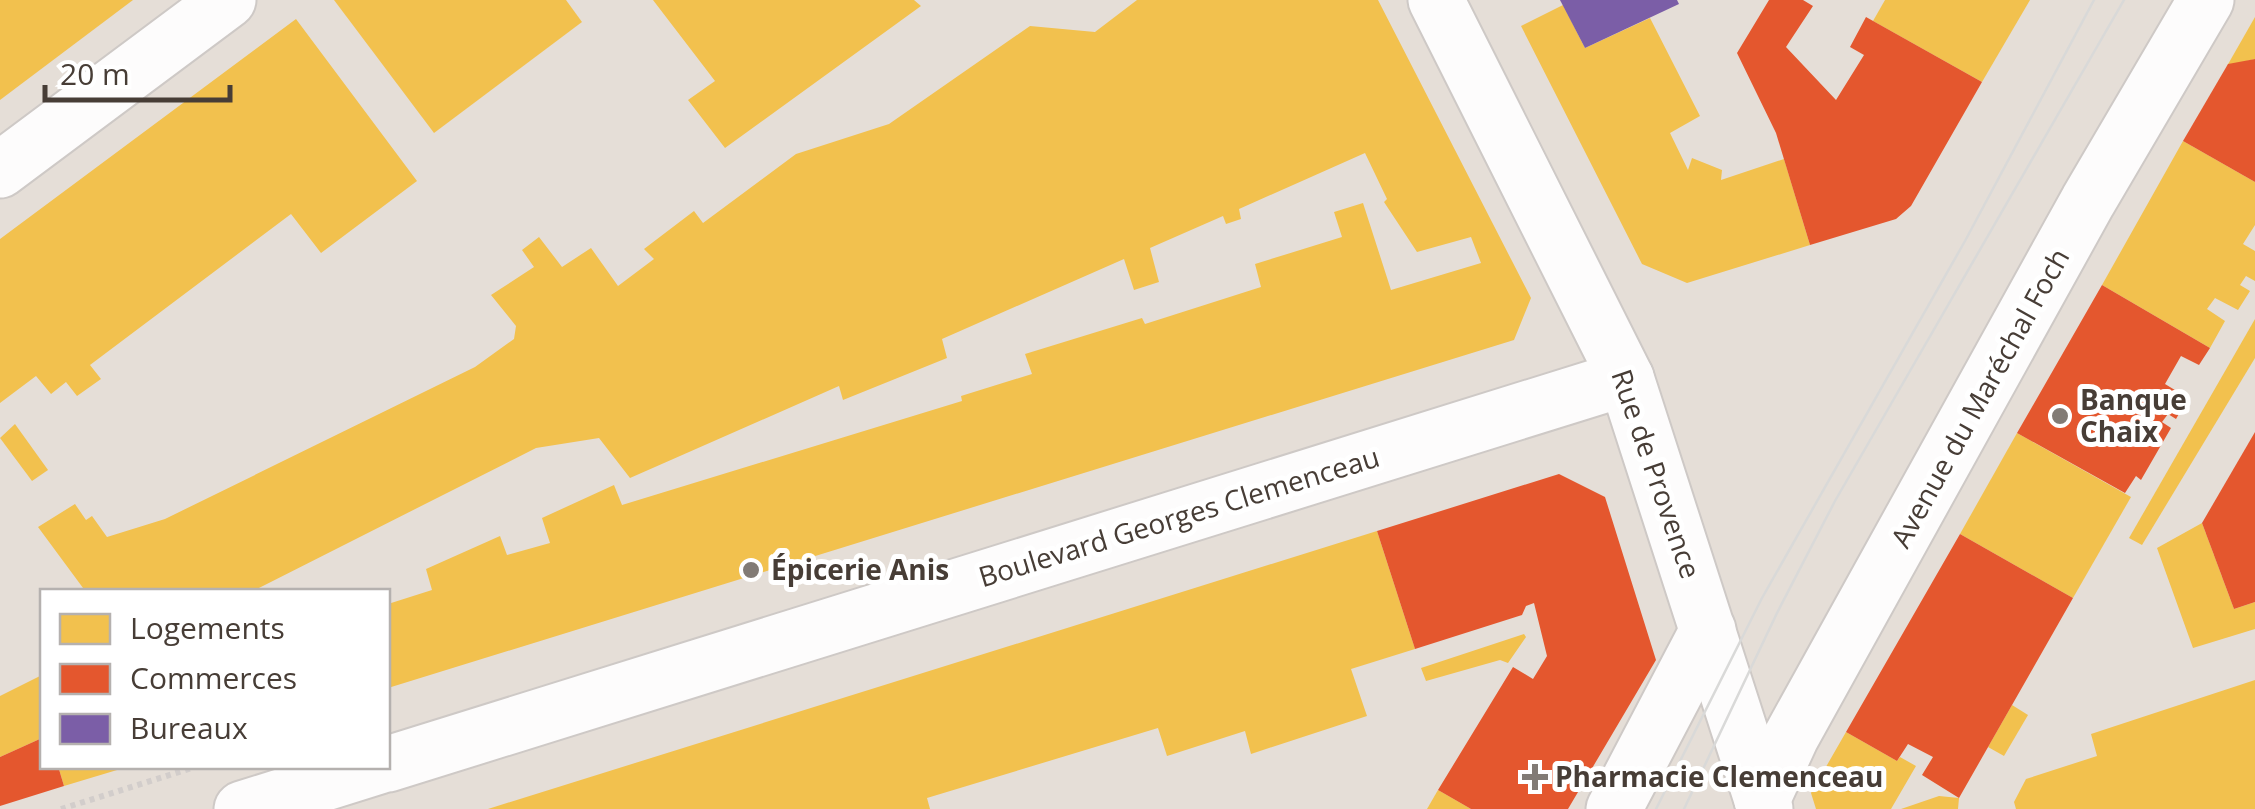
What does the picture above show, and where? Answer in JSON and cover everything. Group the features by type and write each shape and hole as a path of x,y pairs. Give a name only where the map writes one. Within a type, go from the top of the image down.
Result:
{"street":[{"path":"0,170 228,0"},
{"name":"Rue de Provence","path":"1436,0 1626,378 1763,804"},
{"name":"Avenue du Maréchal Foch","path":"1763,804 1791,737 2088,201 2206,0"},
{"name":"Boulevard Georges Clemenceau","path":"390,763 1626,378"},
{"path":"1614,809 1708,630"},
{"path":"242,809 369,769"}],"path":[{"path":"61,809 188,769"}],"shaded area":[{"path":"0,0 2255,0 2255,809 0,809"}],"building: Logements":[{"path":"0,0 133,0 0,100"},
{"path":"334,0 566,0 582,22 434,133"},
{"path":"653,0 914,0 921,6 725,148 688,100 715,81"},
{"path":"1137,0 1378,0 1531,298 1514,340 390,687 390,603 432,590 426,569 500,536 507,555 550,543 542,518 614,485 622,505 962,401 961,396 1032,374 1025,354 1142,318 1145,324 1261,287 1255,264 1342,237 1334,212 1363,203 1391,290 1481,263 1471,237 1417,252 1384,202 1387,199 1365,153 1239,209 1241,219 1226,224 1223,216 1150,248 1159,282 1134,290 1124,259 942,339 947,358 843,400 839,386 630,478 599,438 536,448 257,589 84,589 38,527 75,504 86,520 92,516 107,537 165,519 475,367 514,339 516,326 491,295 534,267 522,250 539,237 562,267 591,248 618,286 654,259 644,249 694,211 703,223 796,154 889,124 1030,26 1095,32"},
{"path":"1885,0 2030,0 1982,82 1873,21"},
{"path":"1563,5 1585,48 1650,18 1700,116 1670,133 1688,170 1692,158 1722,170 1721,180 1784,159 1810,245 1687,283 1642,264 1521,26"},
{"path":"2255,17 2255,59 2227,66"},
{"path":"296,19 417,181 321,253 291,214 90,365 101,379 77,396 66,382 51,394 36,376 0,403 0,239"},
{"path":"2183,141 2255,182 2255,225 2243,244 2255,251 2255,281 2246,276 2240,285 2250,291 2238,310 2215,298 2207,309 2225,321 2210,348 2102,285"},
{"path":"2255,319 2255,358 2142,545 2129,538"},
{"path":"15,424 48,470 32,481 0,438"},
{"path":"2017,433 2131,497 2073,598 1960,534"},
{"path":"2202,523 2234,609 2255,602 2255,629 2193,648 2157,548"},
{"path":"1377,531 1415,649 1351,669 1367,716 1251,754 1245,731 1167,756 1158,728 927,798 930,809 488,809"},
{"path":"1524,634 1526,637 1508,663 1500,660 1426,681 1421,668"},
{"path":"40,676 40,739 0,757 0,696"},
{"path":"2255,680 2255,809 2016,809 2014,802 2026,779 2097,756 2091,734"},
{"path":"2012,705 2028,715 2004,756 1988,747"},
{"path":"1846,732 1897,761 1900,757 1916,766 1891,809 1816,809 1811,793"},
{"path":"59,769 120,769 64,786"},
{"path":"1438,790 1471,809 1427,809"},
{"path":"1939,796 1959,798 1958,809 1901,809"}],"building: Commerces":[{"path":"1769,0 1803,0 1813,6 1786,47 1836,100 1864,55 1850,47 1866,17 1982,82 1911,206 1896,219 1810,245 1776,133 1737,53"},
{"path":"2255,59 2255,182 2183,141 2228,64"},
{"path":"2102,285 2210,348 2199,365 2181,356 2165,384 2188,398 2176,419 2168,414 2162,422 2171,428 2141,480 2136,476 2125,493 2017,433"},
{"path":"2255,432 2255,602 2234,609 2202,523"},
{"path":"1559,474 1605,497 1656,660 1568,809 1471,809 1438,790 1513,667 1533,679 1547,656 1534,603 1526,606 1522,615 1415,649 1377,531"},
{"path":"1960,534 2073,598 1959,798 1922,775 1933,757 1908,744 1897,761 1846,732"},
{"path":"40,739 40,769 59,769 64,786 0,806 0,757"}],"building: Bureaux":[{"path":"1560,0 1677,0 1679,4 1585,48"}],"tram line":[{"path":"1656,809 1762,598 1965,241 2094,0"},
{"path":"1684,809 1835,501 2124,0"}],"place":[{"name":"Banque Chaix","path":"2060,416"},
{"name":"Épicerie Anis","path":"751,570"},
{"name":"Pharmacie Clemenceau","path":"1535,777"}]}
